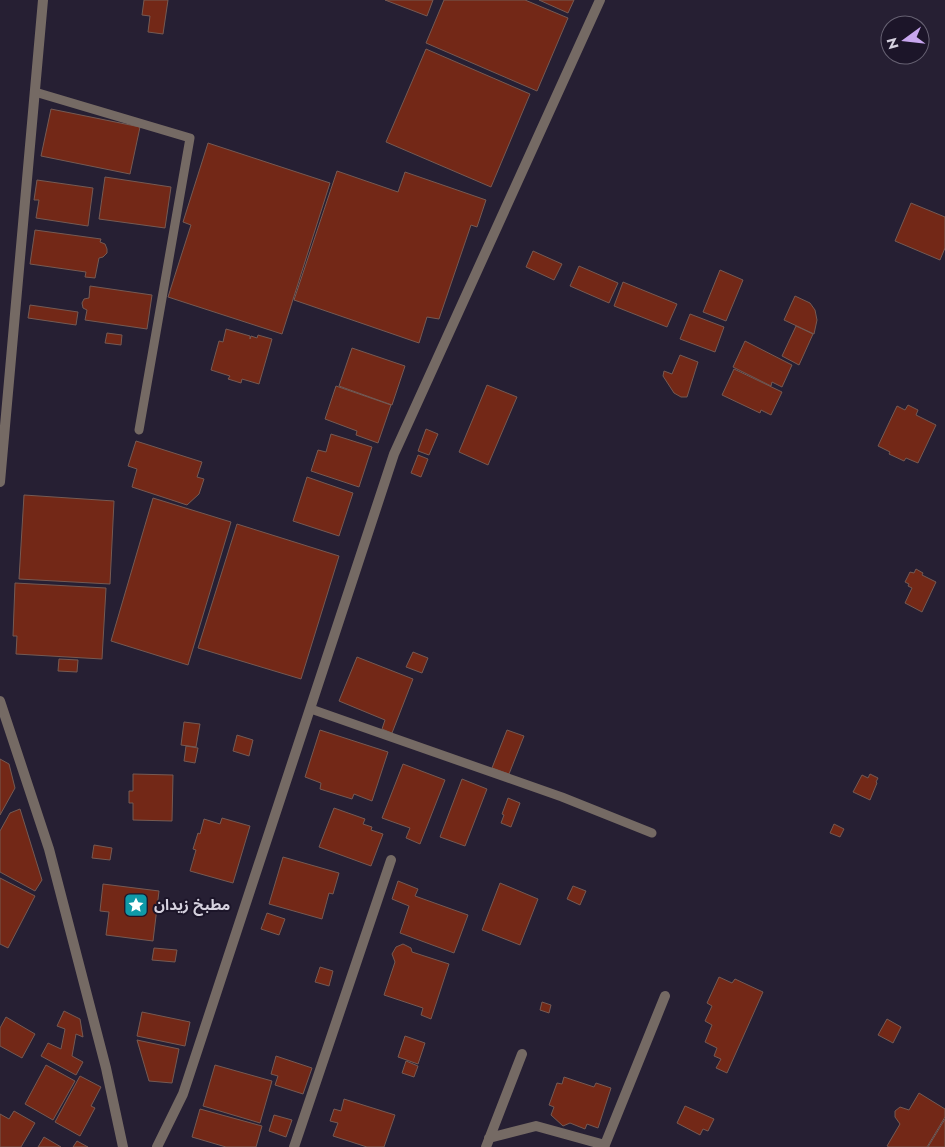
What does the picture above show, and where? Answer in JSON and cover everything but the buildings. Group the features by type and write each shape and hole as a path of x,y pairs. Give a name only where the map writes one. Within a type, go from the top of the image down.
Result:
{"street":[{"path":"0,482 43,0"},
{"path":"157,1147 183,1094 394,454 600,0"},
{"path":"0,701 48,849 104,1059 123,1147"},
{"path":"294,1147 391,860"},
{"path":"488,1142 536,1126 604,1146 666,996"},
{"path":"488,1142 522,1054"}],"lane":[{"path":"35,92 190,138 139,430"},
{"path":"311,709 562,797 652,833"}],"place":[{"name":"مطبخ زيدان","path":"136,905"}]}
